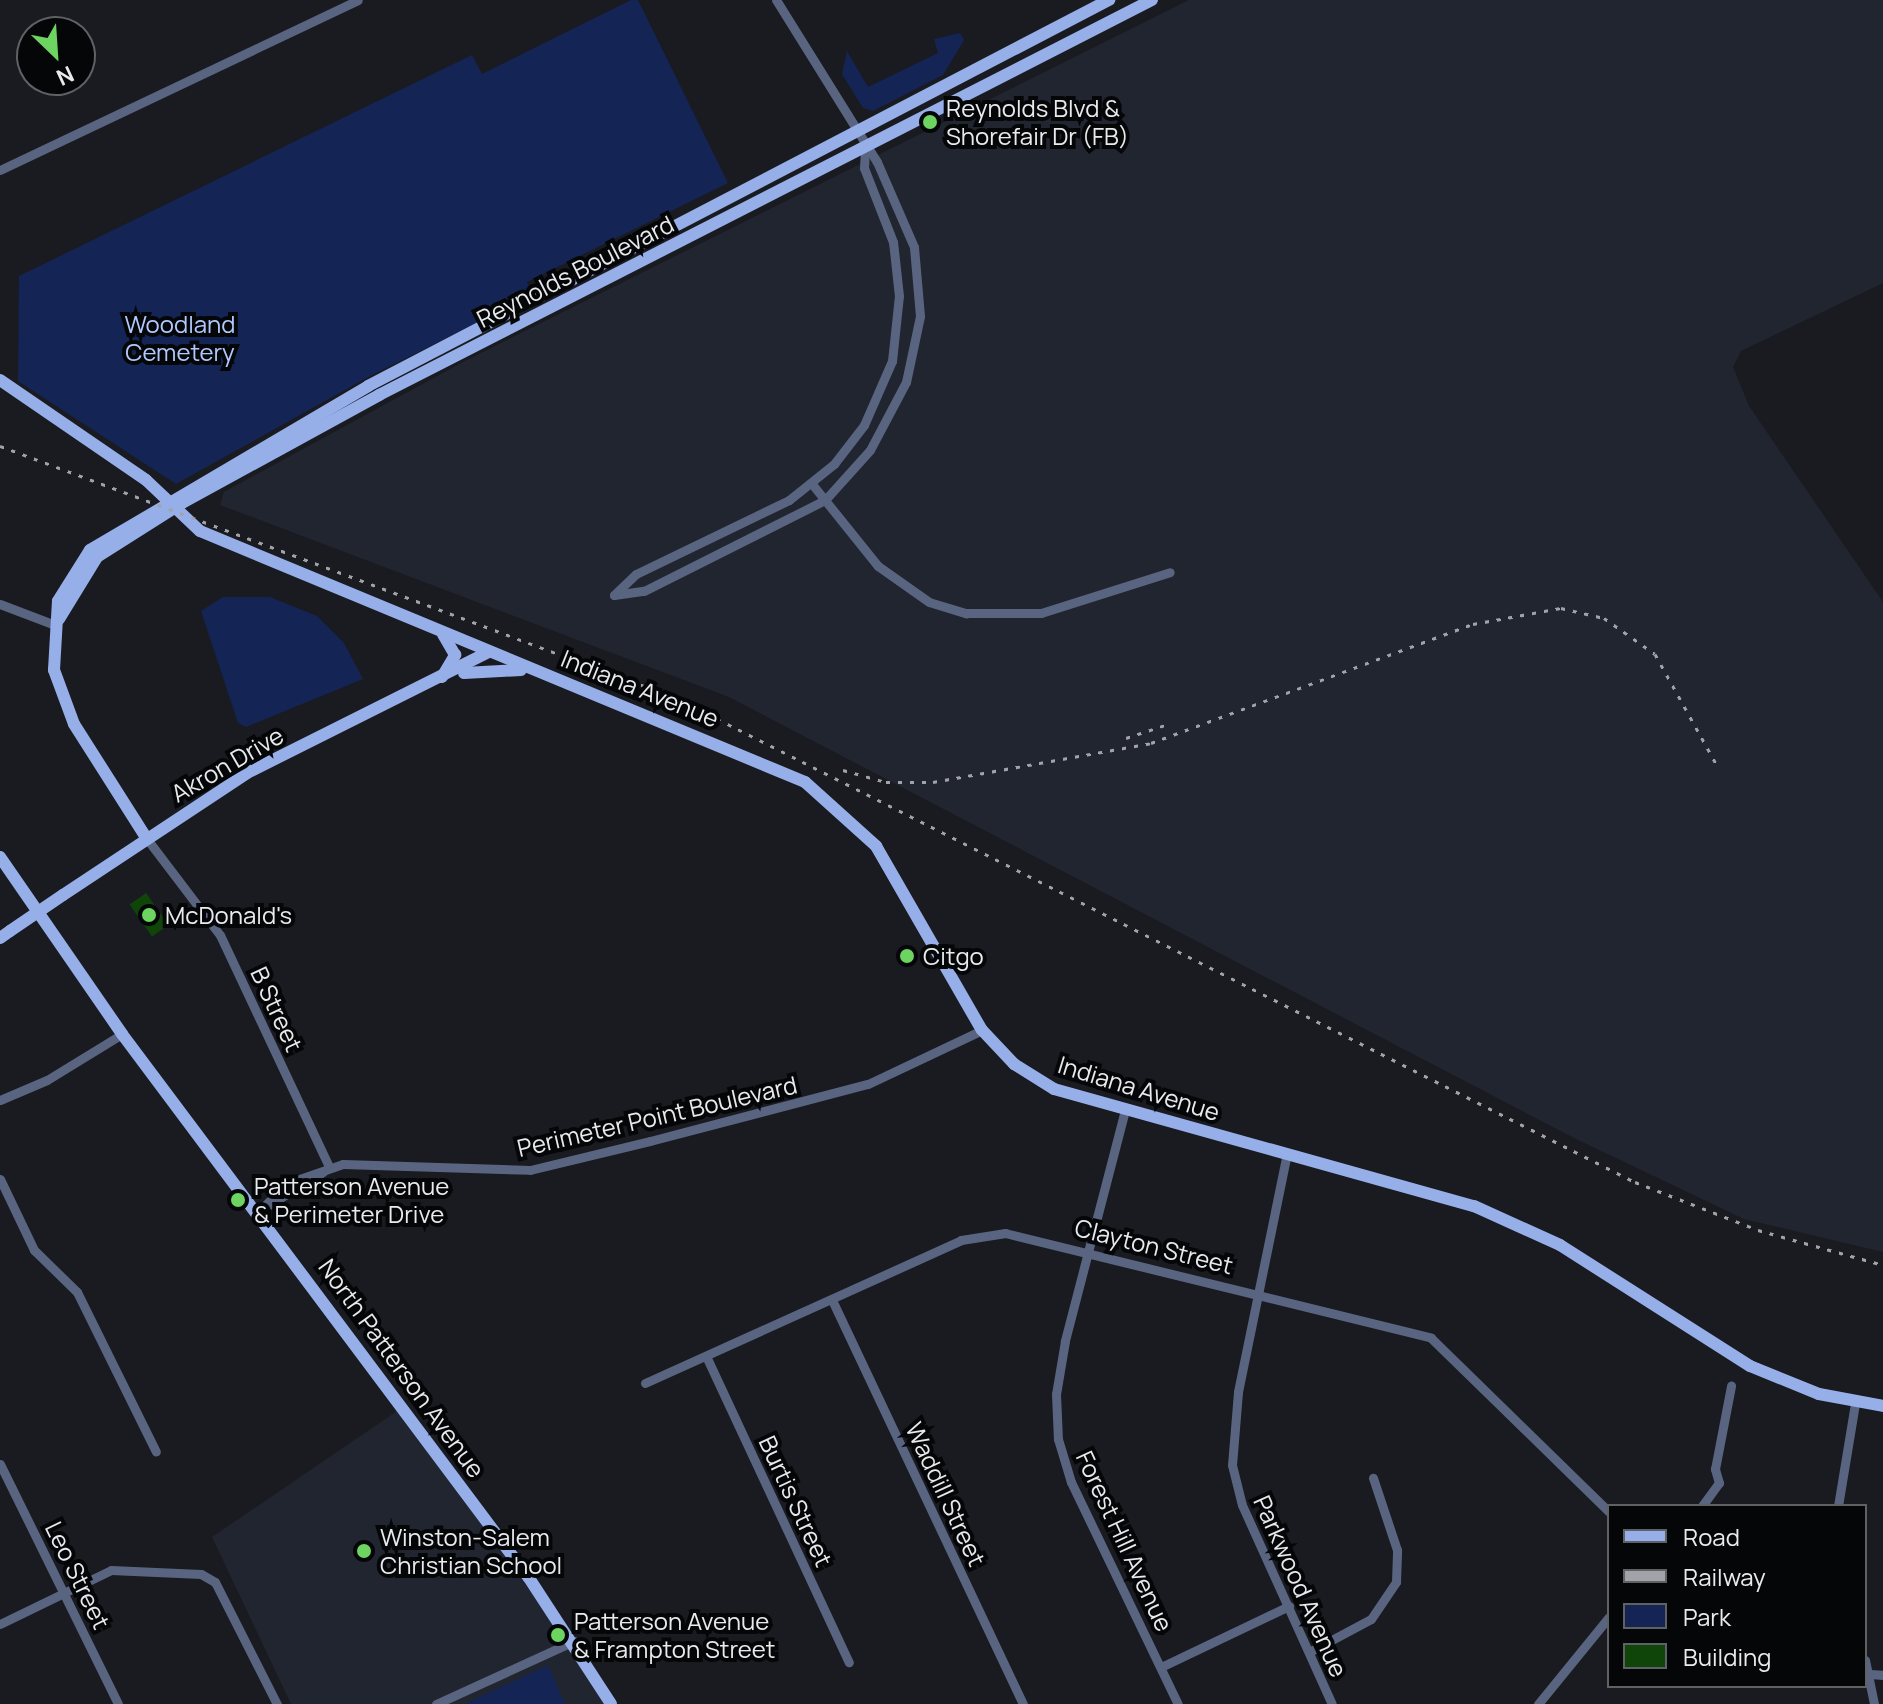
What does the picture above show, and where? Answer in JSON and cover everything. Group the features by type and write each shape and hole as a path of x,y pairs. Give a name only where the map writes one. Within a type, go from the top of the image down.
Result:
{"main road":[{"name":"Reynolds Boulevard","path":"147,839 67,709 53,666 55,625 70,574 90,550 368,386 1109,0"},
{"name":"Reynolds Boulevard","path":"169,505 1152,0"},
{"name":"Indiana Avenue","path":"0,380 146,480 200,531 489,652 759,759 845,811 891,870 955,992 982,1030 1014,1064 1054,1089 1287,1153 1519,1223 1738,1360 1793,1386 1855,1403 1883,1406"},
{"path":"441,632 454,659 444,679"},
{"name":"Akron Drive","path":"5,934 247,773 444,679 489,652"},
{"path":"444,679 502,667 545,674"},
{"name":"North Patterson Avenue","path":"0,857 33,910 122,1034 259,1211 574,1641 611,1704"},
{"name":"North Patterson Avenue","path":"0,873 33,910"}],"street":[{"path":"0,170 358,0"},
{"path":"776,0 857,129 914,247 920,316 895,409 870,450 825,500 644,591 614,595 636,574 812,484 864,425 892,361 898,325 893,242 864,168 865,146"},
{"path":"812,484 897,582 929,602 966,613 1041,613 1170,572"},
{"path":"0,604 55,625"},
{"name":"B Street","path":"147,839 220,935 329,1167"},
{"name":"Perimeter Point Boulevard","path":"259,1211 288,1183 329,1167 388,1161 473,1172 530,1170 851,1089 982,1030"},
{"path":"0,1100 47,1080 122,1034"},
{"name":"Forest Hill Avenue","path":"1125,1110 1058,1373 1058,1439 1071,1482 1178,1704"},
{"name":"Parkwood Avenue","path":"1287,1153 1232,1428 1232,1465 1242,1505 1311,1651 1332,1704"},
{"path":"0,1179 34,1250 77,1292 156,1452"},
{"name":"Clayton Street","path":"645,1383 976,1236 1005,1233 1090,1250 1257,1291 1431,1338 1607,1510"},
{"name":"Waddill Street","path":"832,1300 1023,1704"},
{"name":"Burtis Street","path":"706,1356 849,1662"},
{"path":"1703,1504 1719,1483 1715,1469 1731,1386"},
{"path":"1838,1504 1855,1403"},
{"name":"Leo Street","path":"0,1464 118,1704"},
{"path":"1311,1651 1371,1619 1396,1582 1397,1550 1373,1478"},
{"path":"0,1624 64,1590 119,1568 201,1574 215,1582 277,1704"},
{"path":"1161,1667 1289,1606"},
{"path":"1538,1704 1607,1619"},
{"path":"436,1704 574,1641"},
{"path":"1867,1666 1874,1704"},
{"path":"1870,1674 1883,1675"}],"shaded area":[{"path":"1189,0 1883,0 1883,283 1741,351 1733,367 1749,406 1883,602 1883,1252 1744,1219 1574,1138 729,697 220,505 224,492 463,362"},
{"name":"Winston-Salem Christian School","path":"403,1407 609,1704 291,1704 212,1537"}],"green space":[{"name":"Woodland Cemetery","path":"631,0 638,0 728,183 527,282 532,296 372,375 176,484 18,381 19,276 472,55 482,74"},
{"path":"960,33 964,40 943,75 873,111 863,108 842,74 847,51 868,87 938,53 934,39"},
{"path":"223,597 270,597 317,616 344,643 363,679 246,727 238,723 201,611"},
{"path":"548,1665 565,1704 465,1704"}],"building":[{"name":"McDonald's","path":"146,893 168,925 152,936 130,904"}],"railway":[{"path":"0,446 674,697 1635,1182 1758,1230 1883,1265"},
{"path":"843,770 886,782 933,782 1151,743 1473,624 1561,608 1604,618 1655,654 1718,767"},
{"path":"1126,738 1165,725"}],"place":[{"name":"Reynolds Blvd & Shorefair Dr (FB)","path":"930,122"},
{"name":"McDonald's","path":"149,915"},
{"name":"Citgo","path":"907,956"},
{"name":"Patterson Avenue & Perimeter Drive","path":"238,1200"},
{"name":"Winston-Salem Christian School","path":"364,1551"},
{"name":"Patterson Avenue & Frampton Street","path":"558,1635"}]}
